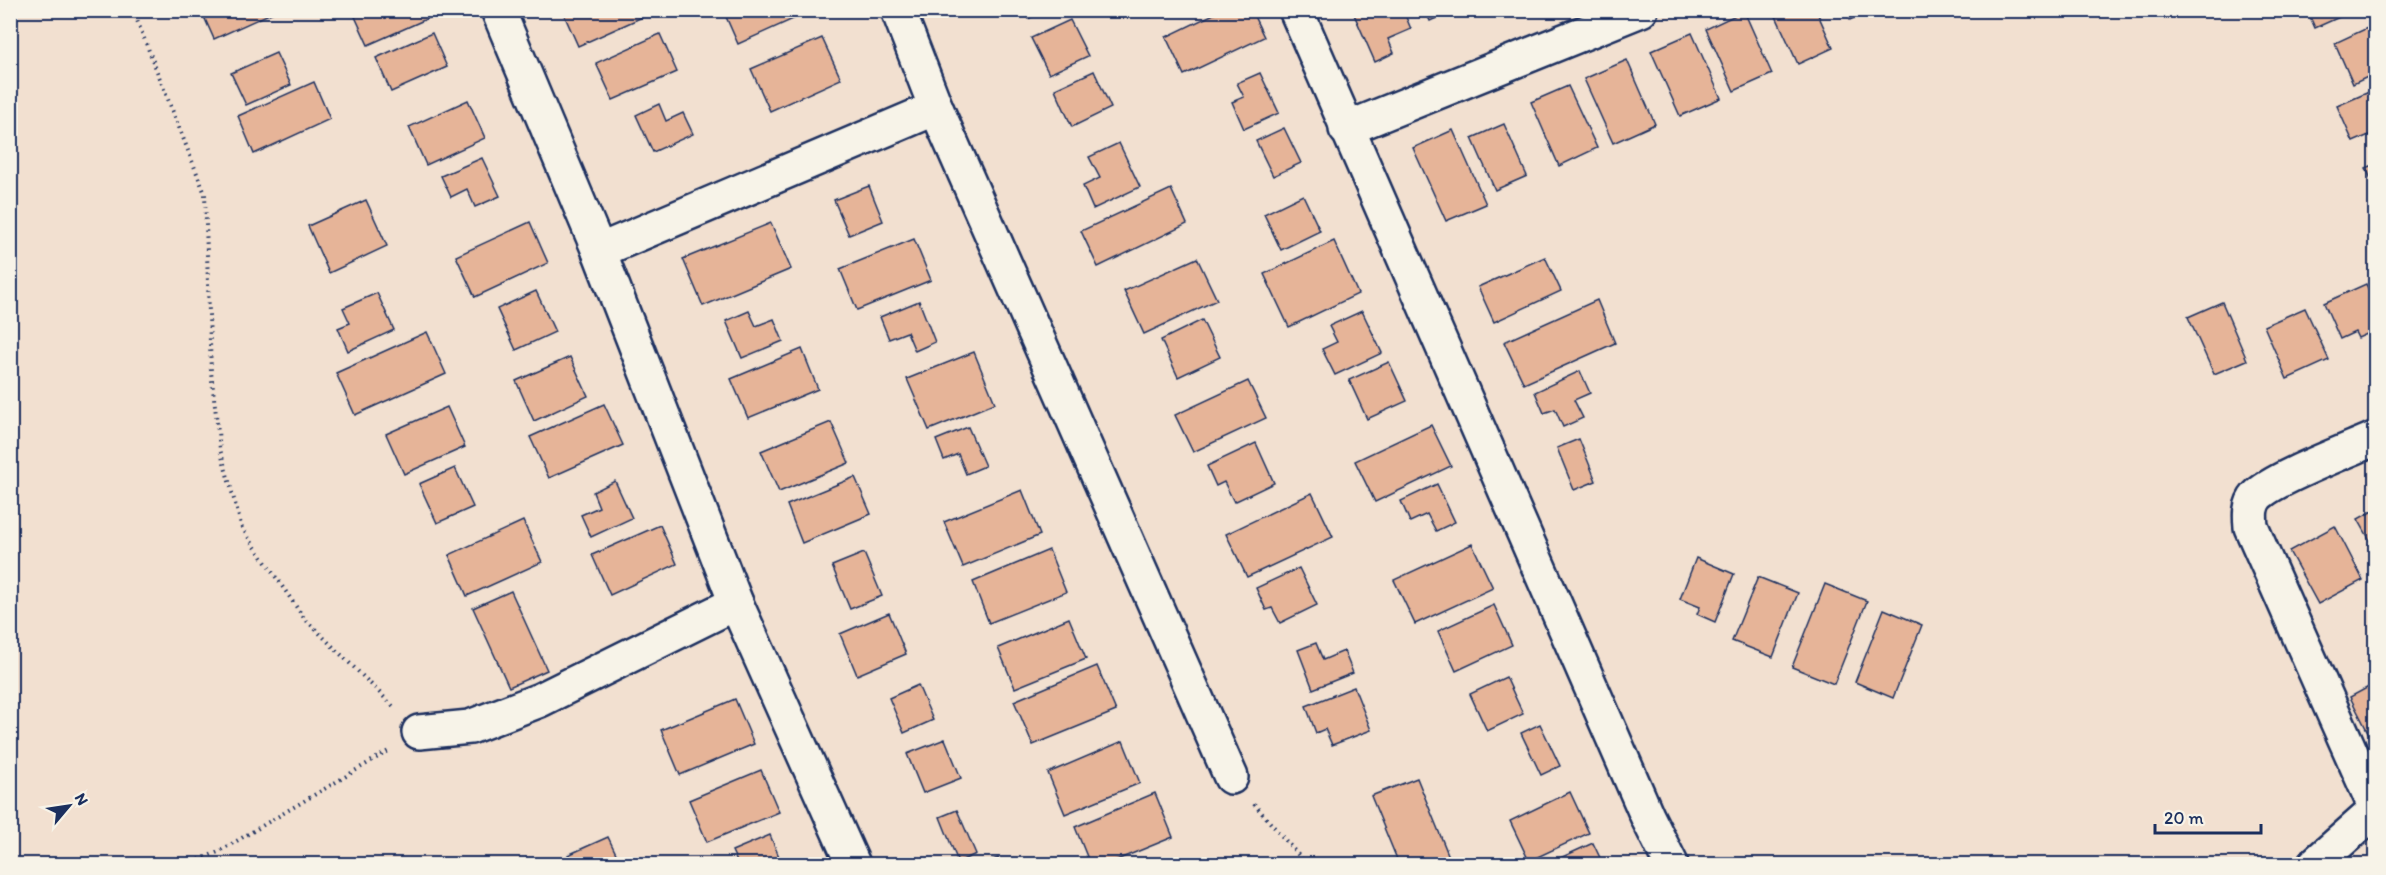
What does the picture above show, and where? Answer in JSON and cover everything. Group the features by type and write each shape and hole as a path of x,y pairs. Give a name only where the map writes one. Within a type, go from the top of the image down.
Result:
{"street":[{"path":"498,10 599,251 736,603 853,864"},
{"path":"897,10 936,108 1231,777"},
{"path":"1296,10 1648,818 1671,864"},
{"path":"1346,129 1641,10"},
{"path":"599,251 936,108"},
{"path":"2315,864 2376,809 2250,527 2250,508 2257,496 2275,484 2376,438"},
{"path":"419,732 470,727 540,700 736,603"}],"path":[{"path":"133,10 206,194 211,372 220,449 242,528 304,618 419,732 218,852 188,864"},
{"path":"1231,777 1306,864"}],"building":[{"path":"201,10 278,10 214,39"},
{"path":"352,10 431,10 433,16 368,45"},
{"path":"562,10 658,10 578,46"},
{"path":"723,10 813,10 738,44"},
{"path":"1024,10 1045,10 1028,19"},
{"path":"1222,10 1251,10 1264,37 1184,75 1166,37"},
{"path":"1357,10 1403,10 1411,29 1388,39 1394,53 1375,62 1353,12"},
{"path":"1425,10 1454,10 1430,21"},
{"path":"1783,10 1816,10 1833,48 1798,64 1775,14"},
{"path":"1846,10 1870,10 1850,20"},
{"path":"2307,10 2355,10 2315,28"},
{"path":"1744,11 1772,74 1734,91 1706,29"},
{"path":"1070,20 1088,56 1049,74 1031,38"},
{"path":"2376,24 2376,73 2353,84 2335,43"},
{"path":"432,33 447,67 391,92 376,58"},
{"path":"1692,33 1721,98 1680,116 1651,51"},
{"path":"660,34 677,72 613,100 596,63"},
{"path":"822,38 841,79 770,111 751,69"},
{"path":"276,53 291,85 246,105 231,73"},
{"path":"1627,60 1655,124 1613,143 1584,79"},
{"path":"1094,71 1111,108 1072,127 1055,89"},
{"path":"1260,73 1279,113 1244,129 1232,102 1244,97 1237,83"},
{"path":"314,82 330,119 254,154 238,116"},
{"path":"1568,86 1597,148 1559,166 1531,102"},
{"path":"2376,89 2376,132 2353,142 2337,106"},
{"path":"468,100 485,138 426,165 409,127"},
{"path":"659,104 666,121 683,113 693,134 653,152 636,115"},
{"path":"1504,124 1527,176 1495,190 1472,138"},
{"path":"1284,128 1301,163 1273,176 1256,141"},
{"path":"1453,130 1486,204 1446,221 1413,148"},
{"path":"1119,143 1140,187 1093,209 1083,186 1100,178 1089,157"},
{"path":"482,158 500,196 475,207 467,189 451,197 441,176"},
{"path":"2376,164 2376,190 2366,168"},
{"path":"869,186 883,221 849,235 834,200"},
{"path":"1171,189 1187,224 1098,267 1081,231"},
{"path":"1303,195 1320,231 1281,250 1264,214"},
{"path":"366,200 387,246 329,273 308,226"},
{"path":"530,222 548,263 475,297 456,256"},
{"path":"771,223 791,269 703,306 683,259"},
{"path":"914,239 931,280 857,310 840,269"},
{"path":"1334,241 1358,294 1289,327 1264,274"},
{"path":"1545,257 1561,291 1494,322 1478,287"},
{"path":"1197,258 1217,300 1144,334 1124,291"},
{"path":"2366,284 2376,306 2376,330 2358,338 2355,332 2340,339 2324,303"},
{"path":"536,291 555,332 516,350 497,309"},
{"path":"377,293 394,330 348,351 338,328 350,323 343,308"},
{"path":"1597,300 1615,343 1524,384 1504,342"},
{"path":"919,301 935,342 915,351 907,332 889,339 880,317"},
{"path":"2222,302 2247,360 2214,374 2188,317"},
{"path":"2305,308 2329,360 2287,379 2264,326"},
{"path":"749,311 756,326 774,319 783,341 742,358 726,321"},
{"path":"1362,311 1382,353 1335,375 1322,349 1337,342 1329,326"},
{"path":"1202,320 1220,357 1178,377 1161,340"},
{"path":"427,332 446,374 355,415 336,373"},
{"path":"802,349 818,389 748,418 731,379"},
{"path":"974,352 995,403 929,430 907,379"},
{"path":"570,357 588,396 534,421 516,381"},
{"path":"1389,362 1407,401 1367,419 1349,380"},
{"path":"1580,371 1590,393 1574,400 1583,418 1563,427 1555,409 1544,413 1535,392"},
{"path":"1248,381 1266,418 1193,452 1175,415"},
{"path":"604,404 623,445 549,478 530,437"},
{"path":"447,407 465,447 404,474 386,434"},
{"path":"831,422 849,463 779,492 761,451"},
{"path":"1431,425 1451,466 1375,502 1355,461"},
{"path":"968,427 985,466 966,474 958,454 944,460 936,440"},
{"path":"1579,439 1596,481 1574,490 1557,448"},
{"path":"1256,443 1274,483 1234,502 1224,482 1216,486 1207,466"},
{"path":"455,468 473,507 437,523 419,484"},
{"path":"855,477 871,514 802,543 787,505"},
{"path":"615,481 632,518 591,537 581,515 599,507 593,492"},
{"path":"1437,484 1455,522 1436,531 1427,514 1410,522 1401,501"},
{"path":"1022,490 1040,535 963,567 944,522"},
{"path":"1312,493 1333,537 1247,577 1226,534"},
{"path":"2376,509 2376,551 2358,519"},
{"path":"523,521 542,562 467,596 449,555"},
{"path":"660,525 677,564 610,595 592,555"},
{"path":"2335,526 2363,580 2318,604 2289,551"},
{"path":"1472,544 1493,588 1415,624 1394,580"},
{"path":"1049,550 1066,592 989,623 973,582"},
{"path":"864,553 882,596 850,609 832,566"},
{"path":"1696,558 1734,574 1715,622 1697,614 1700,607 1680,599"},
{"path":"1299,568 1317,605 1280,623 1272,608 1266,610 1256,588"},
{"path":"1758,577 1798,593 1773,657 1732,641"},
{"path":"1825,584 1867,601 1834,684 1792,667"},
{"path":"511,591 547,670 509,687 473,608"},
{"path":"1494,605 1512,645 1456,671 1438,631"},
{"path":"1884,609 1922,625 1893,698 1855,682"},
{"path":"889,613 906,654 857,675 840,634"},
{"path":"1069,618 1086,659 1015,688 998,648"},
{"path":"1316,643 1323,660 1344,651 1353,673 1313,689 1298,650"},
{"path":"1097,666 1116,711 1033,745 1014,701"},
{"path":"1506,677 1523,714 1487,731 1470,694"},
{"path":"2376,683 2376,733 2370,736 2350,697"},
{"path":"918,685 933,720 904,733 889,698"},
{"path":"1354,687 1371,730 1332,745 1325,729 1316,733 1306,706"},
{"path":"735,699 754,744 680,775 661,730"},
{"path":"1540,724 1560,766 1541,775 1521,733"},
{"path":"945,739 961,778 923,793 907,754"},
{"path":"1123,741 1140,783 1065,814 1048,773"},
{"path":"761,770 779,812 707,842 689,800"},
{"path":"1417,778 1452,864 1399,864 1371,796"},
{"path":"1570,792 1589,833 1529,861 1510,821"},
{"path":"1155,793 1173,837 1107,864 1090,864 1075,827"},
{"path":"957,810 976,854 958,862 940,817"},
{"path":"770,835 782,864 738,864 732,851"},
{"path":"608,837 621,864 572,864 568,855"},
{"path":"1593,843 1603,864 1547,864"},
{"path":"998,858 1001,864 983,864"}]}
